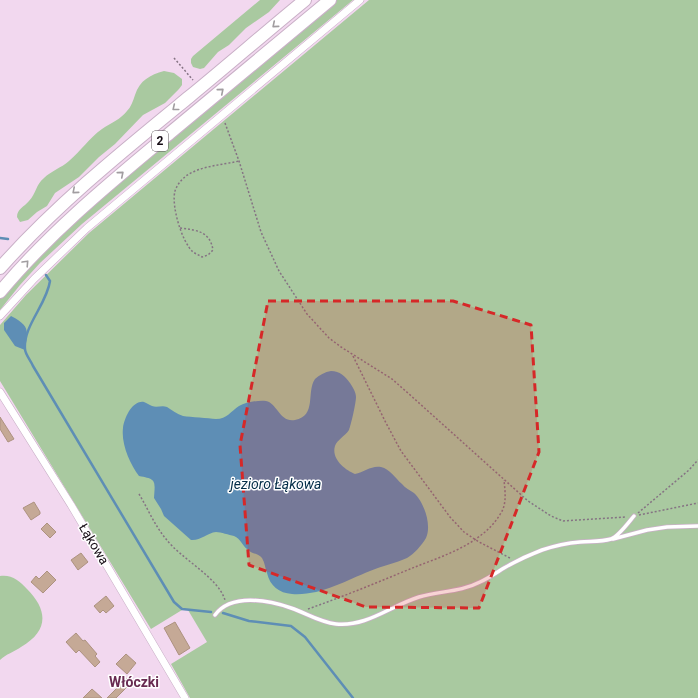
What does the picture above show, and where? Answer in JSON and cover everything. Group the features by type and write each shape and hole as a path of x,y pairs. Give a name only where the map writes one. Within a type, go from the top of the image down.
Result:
{"highway":[{"name":"2","path":"0,268 41,224 105,165 305,0"},
{"name":"2","path":"0,292 39,248 87,203 330,0"}],"street":[{"path":"0,316 34,278 87,228 360,0"},
{"name":"Łąkowa","path":"0,392 75,512 184,698"}],"lane":[{"path":"612,539 634,516"},
{"path":"215,615 226,604 243,601 264,601 330,623 349,624 360,622 371,619 417,598 434,593 466,588 480,582 516,561 561,545 612,539 668,527 698,526"}],"path":[{"path":"174,58 200,88"},
{"path":"222,115 239,161 261,232 289,287 303,309 329,338 353,356 392,379 528,501 551,516 563,521 634,516 698,503"},
{"path":"180,228 197,230 206,235 212,241 213,250 208,255 202,257 194,252 188,244 180,228 175,208 175,191 180,181 196,170 239,161"},
{"path":"353,356 401,451 450,517 464,532 516,561"},
{"path":"634,516 689,470 698,460"},
{"path":"300,612 436,560 458,550 475,539 493,524 502,511 505,499 504,480"},
{"path":"139,494 166,539 179,553 216,585 226,604"}],"highlighted area":[{"path":"268,301 453,301 531,325 539,452 479,608 366,607 249,565 240,445"}],"green space":[{"path":"260,0 280,0 269,12 246,28 229,45 218,52 204,68 200,69 193,67 191,59 193,56"},
{"path":"335,0 353,0 82,224 40,263 0,310 0,297 55,237"},
{"path":"369,0 698,0 698,698 190,698 171,664 207,642 188,610 182,610 151,629 0,381 0,325 26,295 89,233"},
{"path":"164,71 174,73 182,79 182,85 179,89 165,103 143,115 115,144 99,157 79,177 55,193 47,206 28,220 20,222 17,217 18,212 31,198 41,180 63,166 97,133 125,114 131,106 140,85 150,76"},
{"path":"0,576 12,577 24,586 39,605 42,612 42,620 41,627 37,634 30,641 0,660"}],"water":[{"path":"11,316 25,326 27,338 25,350 15,346 4,330 4,323"},
{"name":"jezioro Łąkowa","path":"331,371 340,373 346,378 354,390 356,397 349,430 335,446 334,451 337,460 343,467 355,474 378,467 384,468 390,472 418,497 426,514 428,533 420,546 407,558 322,590 312,593 292,594 279,590 270,582 262,558 259,555 250,552 236,537 216,532 191,540 164,516 154,498 154,482 149,478 139,476 129,460 123,441 123,428 129,411 140,402 144,402 154,407 167,407 183,416 220,419 245,403 266,401 273,405 286,419 295,420 302,418 309,409 312,384 315,379 322,374"}],"building":[{"path":"0,417 14,439 8,442 0,429"},
{"path":"34,502 40,514 31,520 23,508"},
{"path":"47,523 56,532 50,538 41,529"},
{"path":"81,553 88,562 78,570 71,560"},
{"path":"47,571 56,580 43,593 31,582 36,576 39,579"},
{"path":"106,596 114,606 106,613 103,610 100,613 94,606"},
{"path":"175,622 190,648 179,655 164,628"},
{"path":"76,633 83,641 85,640 97,654 95,656 100,662 95,667 79,650 76,653 66,642"},
{"path":"126,654 136,663 127,674 116,664"},
{"path":"127,678 131,683 116,698 107,698"},
{"path":"92,689 102,698 83,698"}],"waterway":[{"path":"0,238 8,239"},
{"path":"46,275 50,281 48,290 31,323 25,340 25,351 174,602 182,609 211,612"},
{"path":"223,613 249,621 291,626 305,637 353,698"}],"district":[{"name":"Włóczki","path":"134,682"}]}
